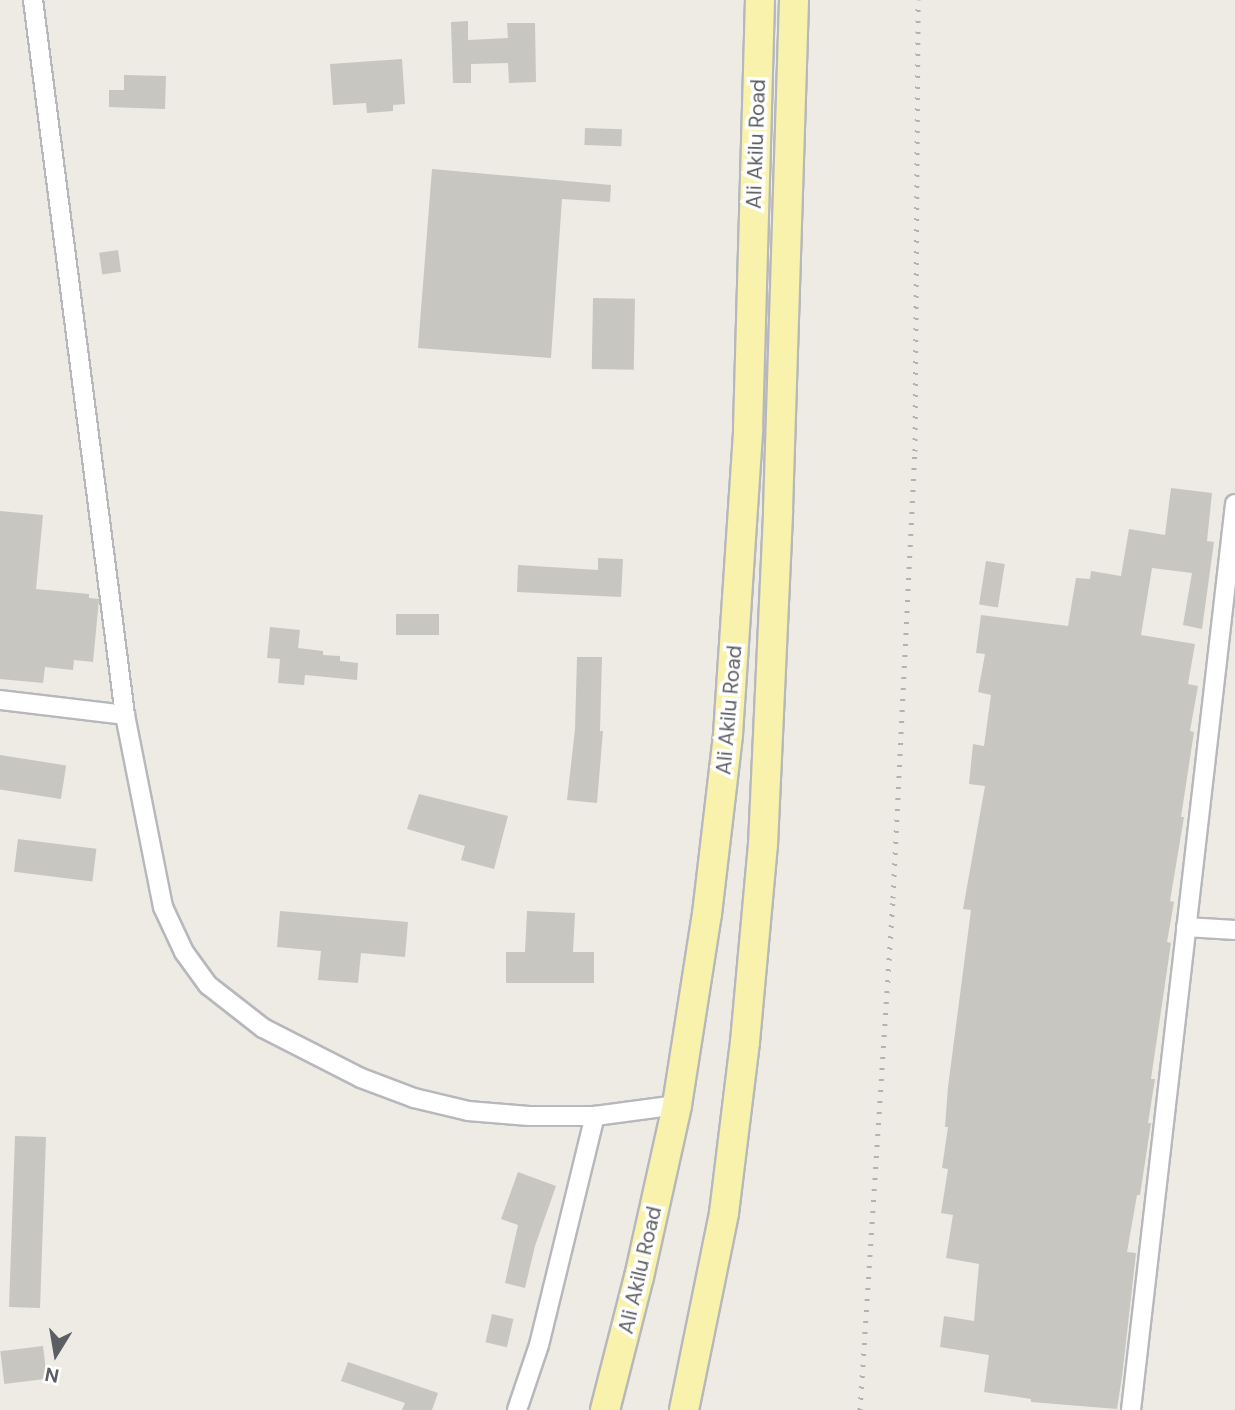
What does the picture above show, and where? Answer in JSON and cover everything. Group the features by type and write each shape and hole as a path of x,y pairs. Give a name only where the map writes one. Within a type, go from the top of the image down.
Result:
{"main road":[{"name":"Ali Akilu Road","path":"605,1410 639,1277 677,1105 709,900 728,734 740,589 748,429 760,0"},
{"name":"Ali Akilu Road","path":"684,1410 724,1213 745,1042 763,845 778,510 794,0"}],"street":[{"path":"33,0 125,715 163,907 184,952 208,985 263,1028 361,1079 414,1098 468,1111 595,1116 677,1105"},
{"path":"1131,1410 1235,503"},
{"path":"0,700 125,715"},
{"path":"1186,927 1235,929"},
{"path":"517,1410 539,1345 595,1116"}],"building":[{"path":"468,21 468,40 508,38 507,23 535,23 536,82 509,83 508,63 471,64 471,83 453,83 451,22"},
{"path":"402,59 405,104 393,105 393,111 367,113 366,103 333,105 330,64"},
{"path":"124,75 166,76 165,109 109,107 109,90 124,90"},
{"path":"585,128 622,129 621,146 584,145"},
{"path":"432,169 611,185 610,202 562,199 551,358 418,348"},
{"path":"118,250 121,272 102,274 99,253"},
{"path":"593,298 635,299 634,370 592,369"},
{"path":"1171,488 1212,493 1207,541 1214,542 1202,629 1183,625 1192,573 1152,568 1141,635 1195,644 1188,684 1198,686 1190,731 1194,732 1181,817 1184,817 1170,901 1174,902 1167,942 1171,943 1151,1079 1155,1079 1148,1123 1151,1123 1140,1195 1137,1195 1127,1252 1136,1253 1122,1377 1117,1409 1031,1402 1031,1399 984,1392 989,1355 940,1347 944,1316 974,1321 979,1264 946,1258 953,1215 941,1213 948,1169 942,1168 948,1127 945,1127 948,1087 971,910 963,909 985,786 969,784 973,744 984,746 991,695 978,692 985,654 976,653 981,615 1068,626 1076,578 1090,579 1091,571 1121,576 1129,529 1165,535"},
{"path":"0,511 43,515 36,589 89,594 89,598 99,599 93,662 74,660 73,670 45,667 43,683 0,679"},
{"path":"598,558 623,559 621,597 517,592 518,565 598,570"},
{"path":"986,561 1005,564 998,607 979,604"},
{"path":"396,614 439,614 439,635 396,635"},
{"path":"270,627 300,630 298,648 323,651 323,655 340,656 340,661 358,663 357,680 305,675 304,685 278,683 280,659 267,658"},
{"path":"577,657 602,657 600,731 603,731 597,803 567,800 575,729"},
{"path":"0,755 66,765 61,799 0,789"},
{"path":"419,794 508,816 494,869 461,860 465,846 407,829"},
{"path":"18,839 96,849 92,881 14,872"},
{"path":"280,911 408,922 405,957 361,953 358,983 318,980 321,951 277,947"},
{"path":"527,911 575,913 573,952 594,952 594,983 506,983 506,952 525,952"},
{"path":"15,1136 46,1137 40,1308 9,1307"},
{"path":"518,1172 556,1186 535,1246 525,1288 505,1283 518,1225 501,1219"},
{"path":"492,1314 513,1319 507,1347 485,1342"},
{"path":"43,1346 47,1379 4,1384 0,1351"},
{"path":"348,1362 438,1393 432,1410 402,1410 405,1403 341,1381"}],"railway":[{"path":"860,1410 893,898 915,451 918,0"}]}
